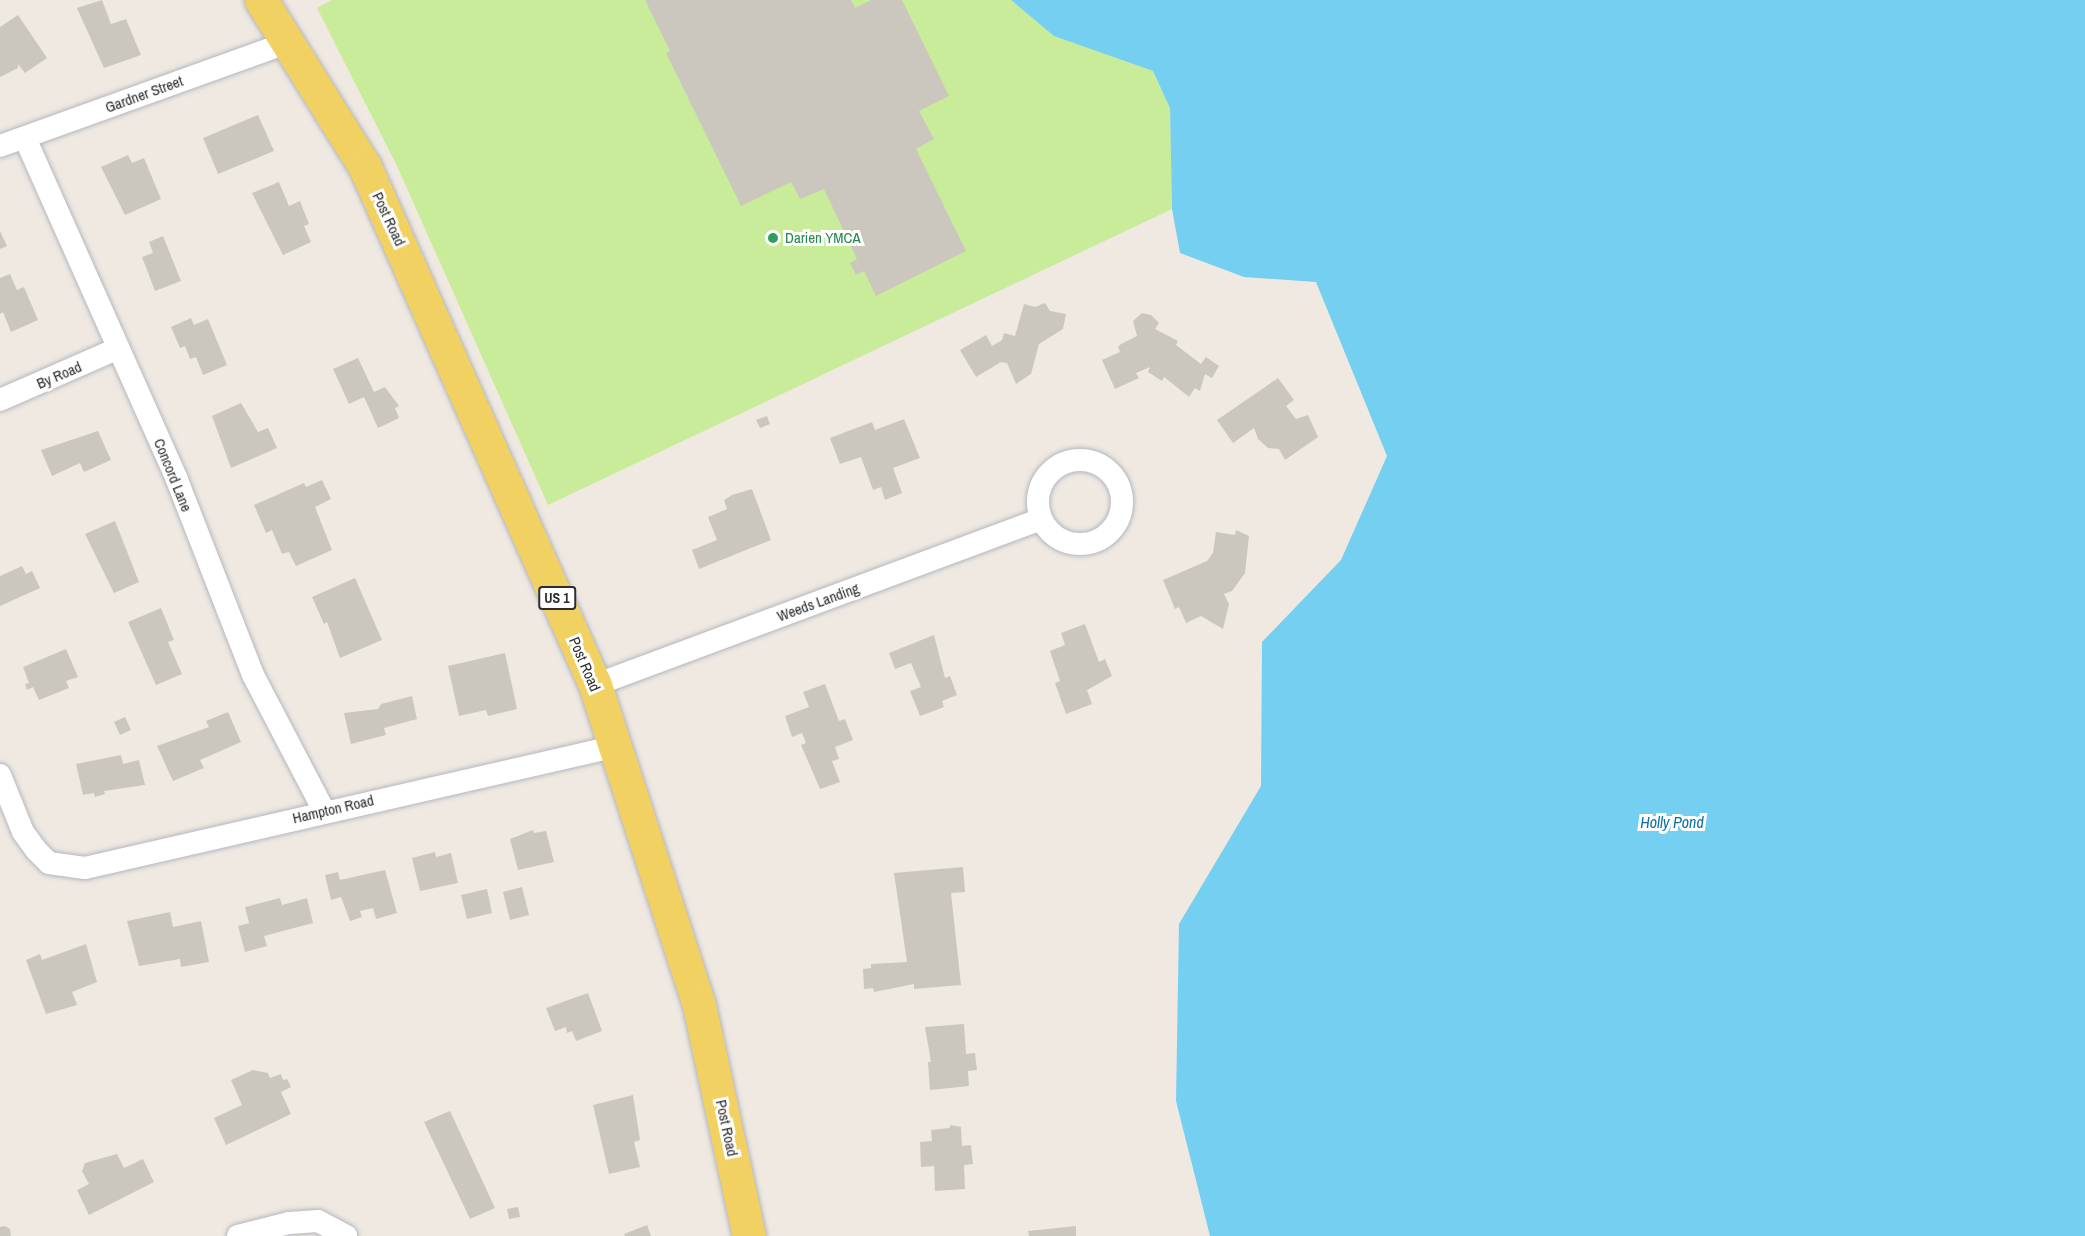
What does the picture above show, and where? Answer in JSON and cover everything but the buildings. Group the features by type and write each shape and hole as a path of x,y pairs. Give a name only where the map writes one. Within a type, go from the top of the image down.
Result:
{"main road":[{"name":"Post Road","path":"261,0 366,167 595,685 617,746 699,1005 749,1236"}],"street":[{"name":"Gardner Street","path":"0,146 289,42"},
{"name":"Concord Lane","path":"25,138 177,480 253,675 324,811"},
{"name":"By Road","path":"0,400 117,349"},
{"name":"Weeds Landing","path":"595,685 1041,519"},
{"name":"Hampton Road","path":"0,775 23,832 49,863 85,868 324,811 617,746"},
{"path":"238,1236 290,1223 318,1221 346,1236"}],"green space":[{"name":"Darien YMCA","path":"332,0 1011,0 1055,36 1153,71 1170,107 1172,209 548,505 397,166 317,8"}],"water":[{"name":"Holly Pond","path":"1011,0 2085,0 2085,1236 1210,1236 1176,1101 1179,924 1261,786 1262,642 1341,560 1387,456 1316,282 1244,277 1180,253 1172,209 1170,108 1153,71 1054,36"}],"place":[{"name":"Darien YMCA","path":"773,238"}]}
